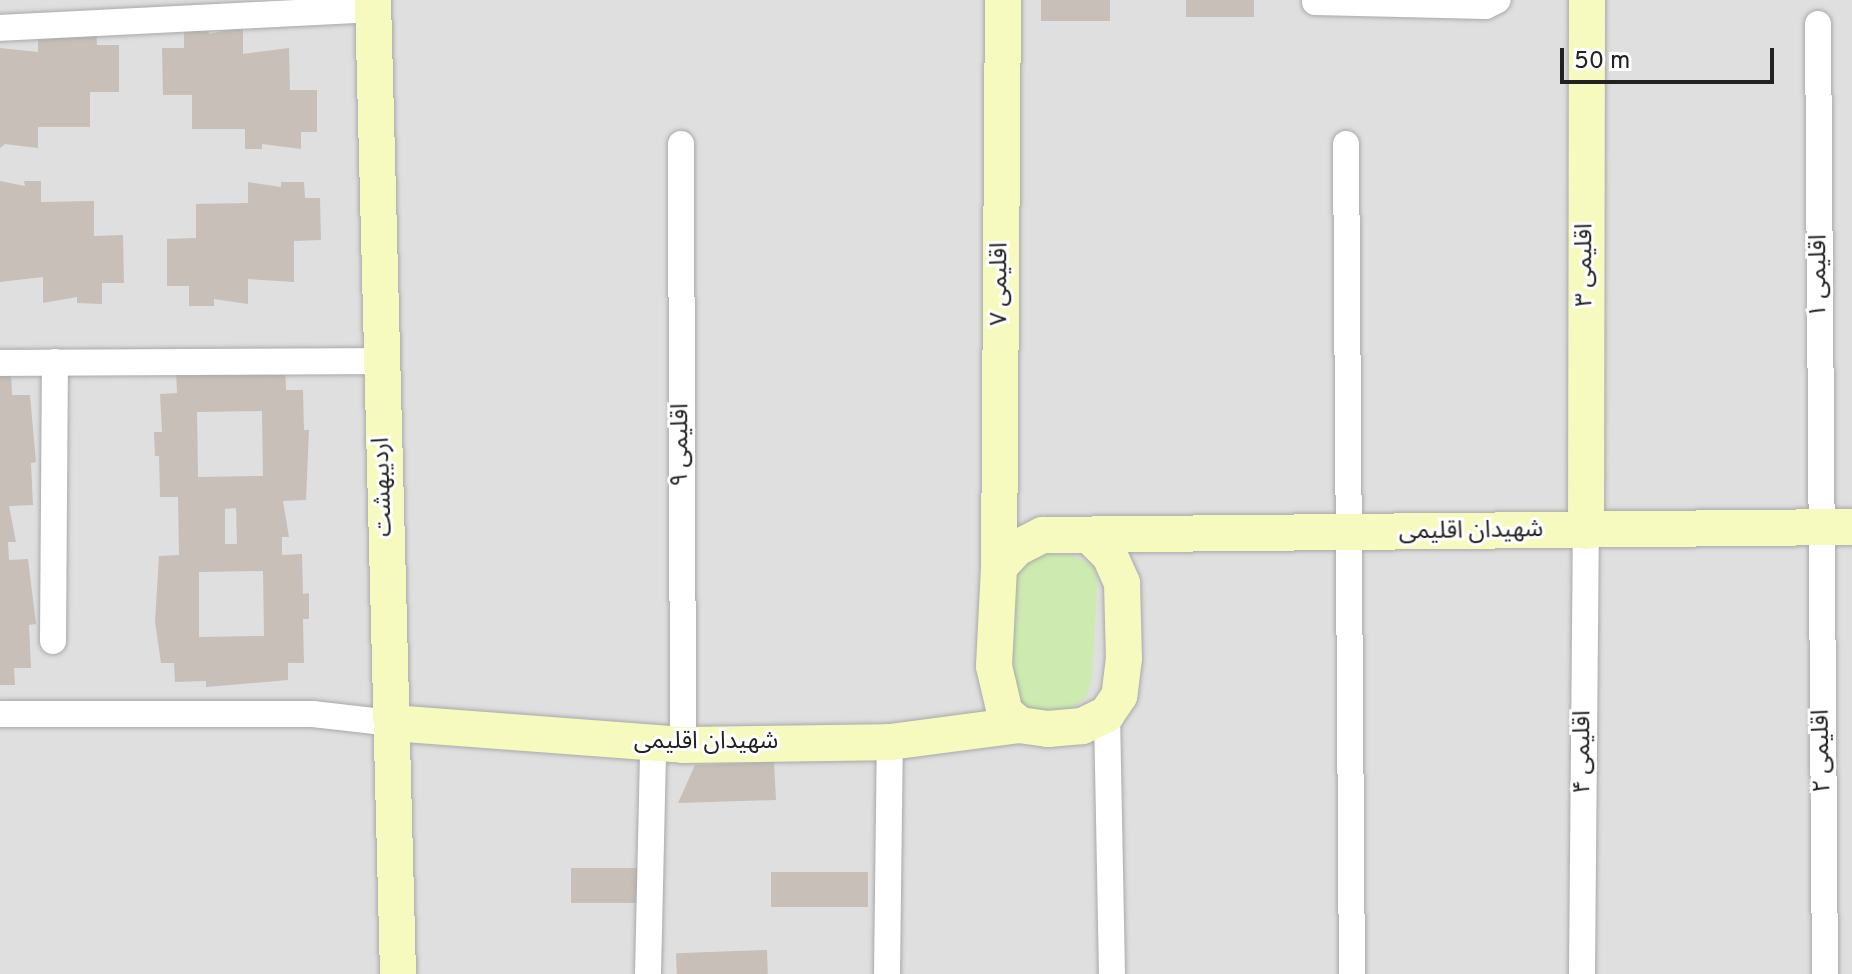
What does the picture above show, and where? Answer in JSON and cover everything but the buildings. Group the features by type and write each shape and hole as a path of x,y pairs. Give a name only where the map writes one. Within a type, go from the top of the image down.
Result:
{"street":[{"name":"اقلیمی ۷","path":"999,567 1003,0"},
{"path":"1315,2 1486,6 1498,0"},
{"name":"اقلیمی ۳","path":"1586,531 1587,0"},
{"path":"0,28 373,4"},
{"name":"اردیبهشت","path":"373,4 379,361 398,974"},
{"name":"اقلیمی ۱","path":"1818,24 1837,527"},
{"name":"اقلیمی ۹","path":"648,974 668,745 681,144"},
{"path":"1346,144 1352,974"},
{"path":"0,363 379,361"},
{"path":"53,641 55,362"},
{"path":"1000,479 1018,512 1043,535"},
{"name":"شهیدان اقلیمی","path":"1091,537 1837,527"},
{"name":"اقلیمی ۲","path":"1825,974 1837,527"},
{"name":"اقلیمی ۴","path":"1582,974 1586,531"},
{"path":"1043,535 1091,537 1110,556 1122,583 1124,658 1119,696 1107,714 1082,726 1048,729 1020,725 1005,713 994,666 999,567 1017,548 1043,535"},
{"path":"1122,583 1136,553 1168,536"},
{"path":"0,714 313,714 392,723"},
{"path":"1107,714 1112,974"},
{"name":"شهیدان اقلیمی","path":"392,723 668,745 890,742 1020,725"},
{"path":"887,974 890,742"}],"shaded area":[{"path":"0,0 1852,0 1852,974 0,974"}],"green space":[{"path":"1033,553 1074,556 1093,566 1098,577 1092,679 1086,698 1060,716 1026,711 1004,681 1005,572"}]}
